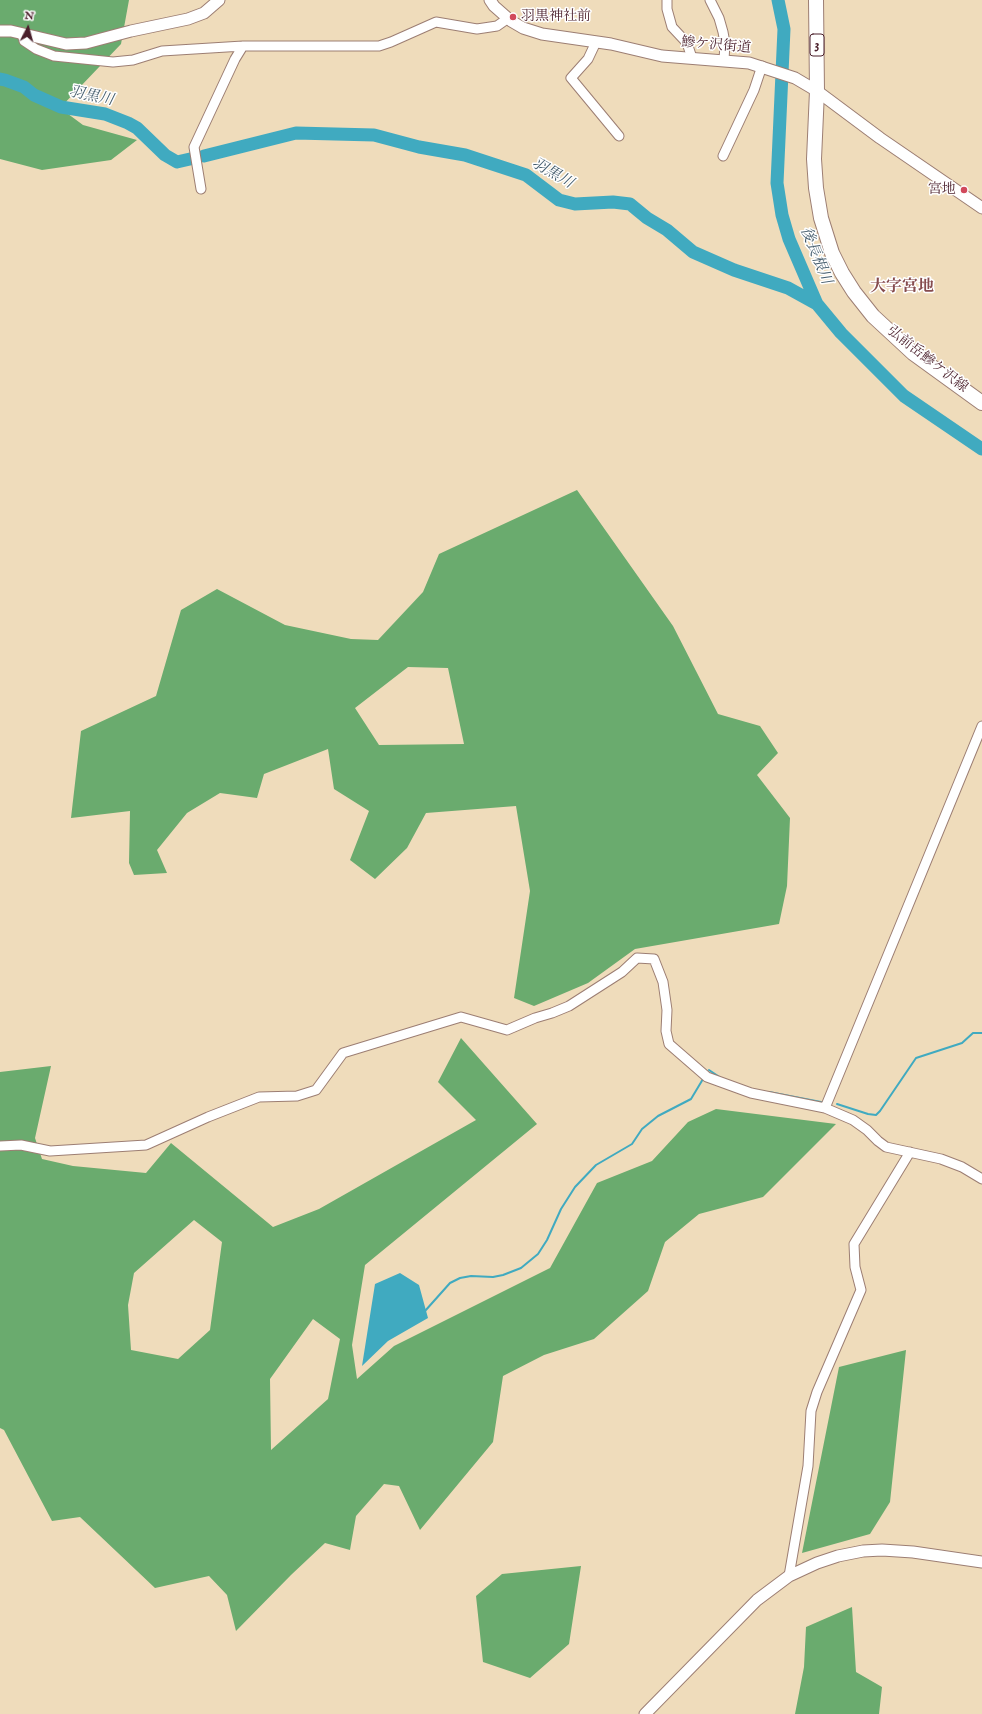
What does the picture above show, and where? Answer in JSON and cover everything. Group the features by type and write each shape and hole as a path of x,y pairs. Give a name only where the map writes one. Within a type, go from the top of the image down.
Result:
{"main road":[{"name":"3","path":"816,0 817,90"},
{"name":"弘前岳鰺ケ沢線","path":"817,90 814,140 816,188 826,236 832,253 842,273 864,305 898,340 982,403"}],"street":[{"path":"0,31 22,34 66,44 86,42 188,19 204,12 219,0"},
{"path":"667,0 667,9 672,27 687,43 692,58"},
{"path":"710,0 723,32 725,43 724,60"},
{"name":"鰺ケ沢街道","path":"495,2 507,18 523,28 542,34 596,42 662,56 724,60 766,67 795,78 817,90 880,138 982,208"},
{"path":"22,34 24,40 36,49 54,56 113,62 133,60 162,51 243,46 379,46 436,22 477,29 497,26 507,18"},
{"path":"596,42 588,59 571,78 619,136"},
{"path":"201,189 194,147 235,59 243,46"},
{"path":"723,156 766,67"},
{"path":"825,1108 982,726"},
{"path":"0,1146 21,1145 50,1152 146,1145 208,1117 259,1097 297,1096 316,1090 343,1052 461,1017 507,1030 552,1013 569,1006 622,972 637,958 654,959 663,982 667,1010 666,1031 670,1044 707,1077 751,1093 825,1108 853,1120 886,1147 941,1159 962,1167 982,1179"},
{"path":"789,1576 808,1466 811,1411 817,1392 861,1290 855,1268 854,1244 910,1152"},
{"path":"644,1714 757,1600 789,1576 831,1558 863,1551 882,1550 913,1552 982,1562"}],"green space":[{"path":"0,0 129,0 121,44 60,108 83,125 137,140 111,160 42,170 0,159"},
{"path":"577,490 673,626 718,714 760,726 778,753 757,775 790,818 787,886 779,924 635,949 588,983 534,1006 514,998 530,891 516,806 426,813 407,848 375,879 350,860 369,811 334,789 328,749 264,774 257,798 220,793 187,813 157,850 167,873 134,875 129,863 130,811 71,818 81,731 156,696 181,610 217,589 285,625 351,639 378,640 423,592 439,554","holes":["408,667 448,668 464,744 379,745 355,708"]},
{"path":"461,1038 537,1124 365,1265 352,1345 357,1379 394,1346 550,1268 597,1183 652,1161 688,1122 716,1109 836,1124 763,1197 699,1214 665,1242 648,1291 594,1339 544,1355 503,1376 493,1442 420,1530 399,1486 384,1484 356,1516 350,1550 325,1543 236,1631 227,1595 209,1576 155,1588 80,1517 52,1521 4,1430 0,1428 0,1072 51,1066 35,1138 42,1159 73,1166 146,1173 171,1143 273,1227 319,1209 476,1120 438,1082","holes":["194,1220 222,1242 210,1330 178,1359 131,1350 128,1305 134,1273","313,1319 340,1339 328,1399 271,1450 270,1379"]},
{"path":"906,1350 890,1502 870,1534 802,1553 839,1367"},
{"path":"581,1566 569,1644 530,1678 483,1662 476,1596 502,1574"},
{"path":"852,1607 856,1672 882,1687 879,1714 795,1714 804,1667 806,1627"}],"water":[{"path":"400,1273 419,1285 428,1318 388,1341 362,1366 375,1284"}],"waterway":[{"name":"後長根川","path":"778,0 784,29 777,183 782,215 789,239 817,304 841,333 904,396 982,449"},
{"name":"羽黒川","path":"0,79 24,87 34,95 61,107 105,114 128,123 137,128 165,155 177,162 190,159"},
{"name":"羽黒川","path":"204,156 296,133 374,135 419,147 465,155 526,175 559,200 575,204 613,202 630,204 647,218 667,230 693,252 734,270 788,288 817,304"},
{"path":"837,1104 868,1114 876,1115 916,1058 962,1043 973,1033 982,1033"},
{"path":"709,1070 721,1078"},
{"path":"425,1311 450,1283 460,1278 471,1276 493,1277 503,1275 521,1268 538,1254 547,1240 561,1209 575,1187 596,1165 632,1144 642,1129 658,1116 691,1099 703,1079"},
{"path":"769,1092 821,1102"}],"place":[{"name":"羽黒神社前","path":"513,17"},
{"name":"宮地","path":"964,190"}],"district":[{"name":"大字宮地","path":"902,288"}]}
